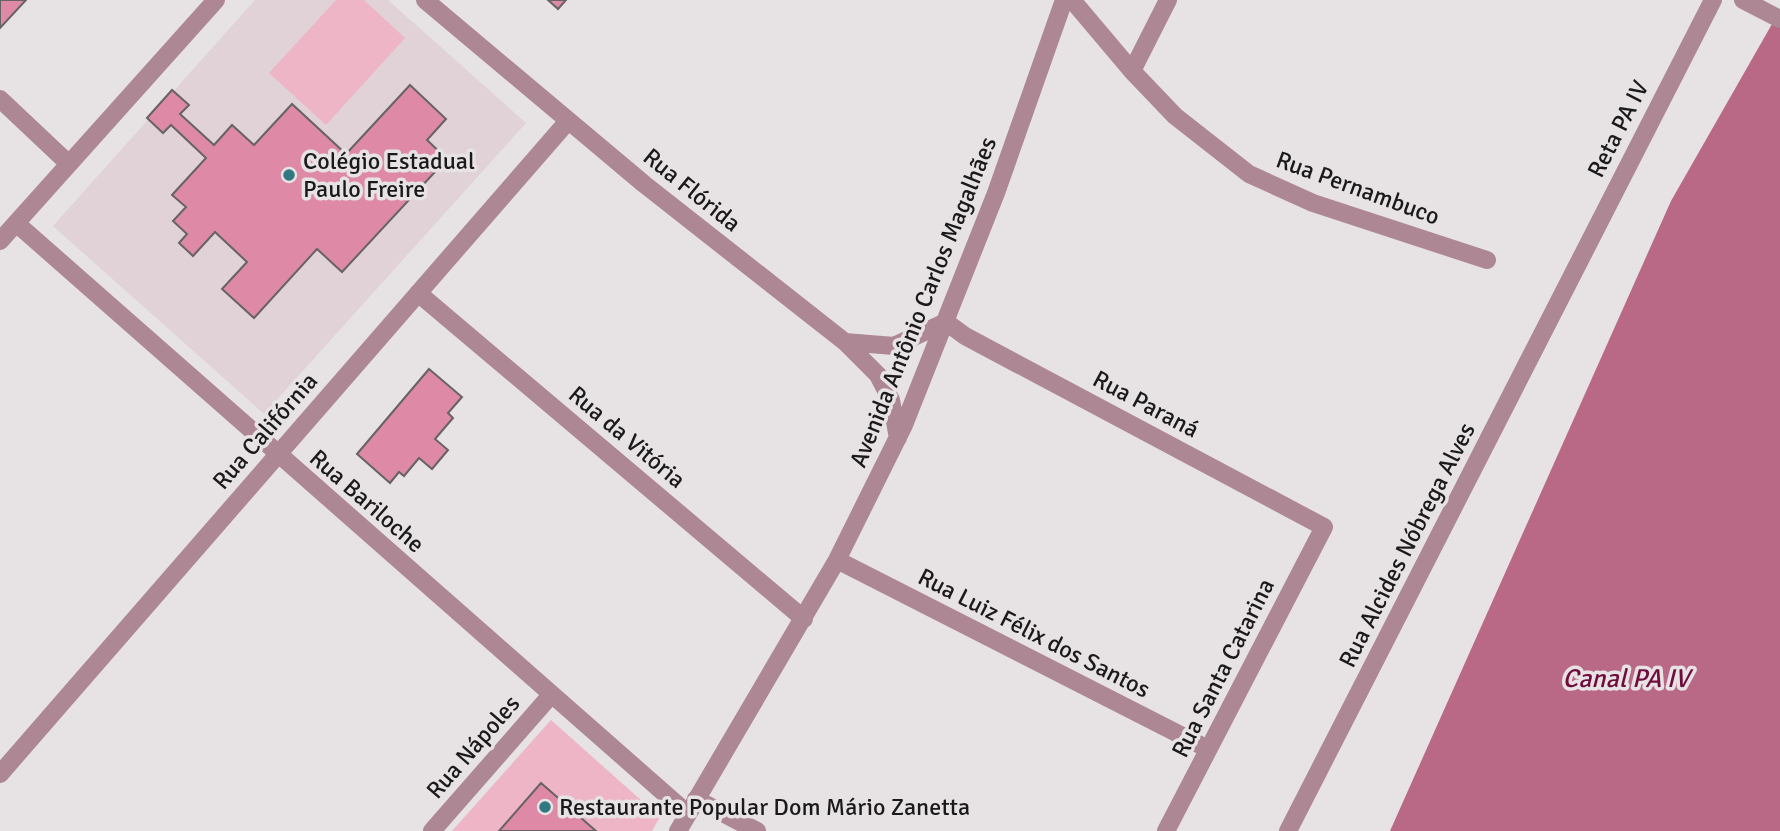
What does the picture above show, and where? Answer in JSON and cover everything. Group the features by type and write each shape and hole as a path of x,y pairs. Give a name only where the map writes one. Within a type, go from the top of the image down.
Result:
{"street":[{"path":"0,241 216,0"},
{"name":"Rua Flórida","path":"425,0 568,121 845,342 878,375 891,400 898,438"},
{"name":"Avenida Antônio Carlos Magalhães","path":"678,831 804,619 898,438 996,193 1064,0"},
{"name":"Rua Pernambuco","path":"1072,0 1132,71 1175,116 1249,174 1312,203 1487,260"},
{"path":"1132,71 1168,0"},
{"name":"Reta PA IV","path":"1567,281 1713,0"},
{"path":"1743,0 1780,19"},
{"path":"0,99 69,164"},
{"name":"Rua Califórnia","path":"0,774 568,121"},
{"name":"Rua Bariloche","path":"16,223 551,695 692,806 757,831"},
{"name":"Rua Alcides Nóbrega Alves","path":"1288,831 1567,281"},
{"name":"Rua da Vitória","path":"418,293 804,619"},
{"path":"845,342 894,346 946,322"},
{"name":"Rua Paraná","path":"946,322 965,336 1324,527"},
{"name":"Rua Santa Catarina","path":"1167,831 1324,527"},
{"name":"Rua Luiz Félix dos Santos","path":"837,560 1208,749"},
{"name":"Rua Nápoles","path":"432,831 551,695"}],"shaded area":[{"name":"Colégio Estadual Paulo Freire","path":"255,0 388,0 526,123 264,414 53,226"},
{"path":"336,0 364,0 405,38 326,125 269,73"},
{"path":"551,720 660,817 652,831 452,831"}],"water":[{"name":"Canal PA IV","path":"1780,10 1780,831 1390,831 1671,201"}],"building":[{"path":"0,0 26,0 0,28"},
{"path":"548,0 566,0 558,9"},
{"path":"410,85 446,119 427,140 447,159 342,272 317,249 254,318 222,289 247,262 215,232 193,256 179,243 187,234 173,221 186,207 172,195 206,158 171,125 163,133 147,118 172,90 189,105 180,114 214,145 232,125 254,145 292,104 346,154"},
{"path":"429,369 462,397 448,413 453,418 435,439 448,450 432,469 419,458 404,476 399,472 390,483 357,454"},
{"name":"Restaurante Popular Dom Mário Zanetta","path":"541,783 596,831 499,831"}],"place":[{"name":"Colégio Estadual Paulo Freire","path":"289,175"},
{"name":"Restaurante Popular Dom Mário Zanetta","path":"545,807"}]}
